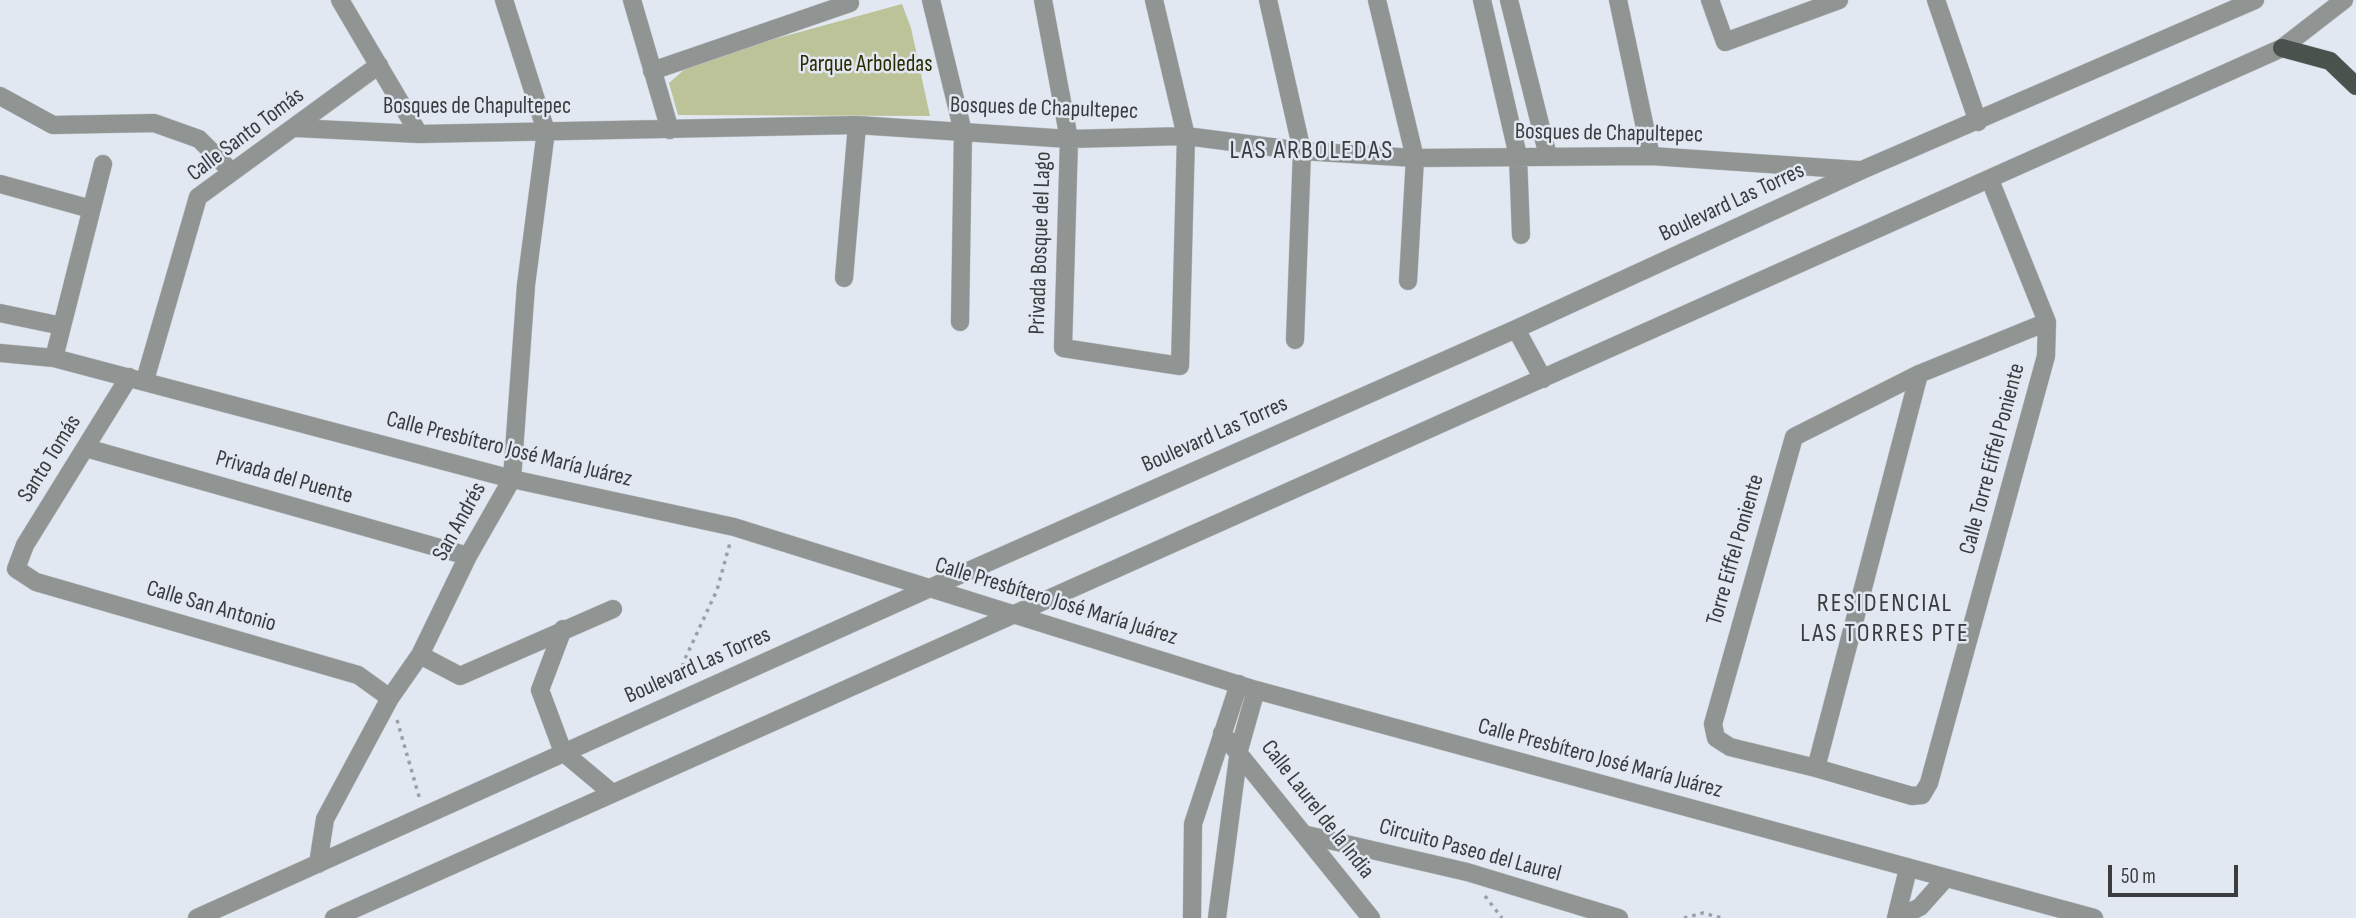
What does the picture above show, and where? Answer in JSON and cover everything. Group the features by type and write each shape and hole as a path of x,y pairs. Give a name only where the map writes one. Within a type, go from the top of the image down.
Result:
{"main road":[{"path":"2282,48 2330,61 2356,86"}],"street":[{"path":"340,0 419,134"},
{"path":"504,0 546,131"},
{"path":"632,0 670,130"},
{"path":"931,0 962,132 960,322"},
{"name":"Privada Bosque del Lago","path":"1043,0 1069,139 1063,348 1180,366 1186,135"},
{"path":"1154,0 1186,135"},
{"path":"1268,0 1302,151 1295,340"},
{"path":"1377,0 1415,158 1408,281"},
{"path":"1482,0 1518,156 1521,235"},
{"path":"1509,0 1548,156"},
{"path":"1618,0 1651,156"},
{"path":"1710,0 1725,42 1820,3 1839,0"},
{"path":"1936,0 1978,122"},
{"name":"Boulevard Las Torres","path":"197,918 930,588 1516,329 1862,170 2255,0"},
{"path":"334,918 605,788 1008,615 1543,379 2282,48 2344,0"},
{"path":"652,71 850,1"},
{"name":"Calle Santo Tomás","path":"137,379 198,197 379,65"},
{"path":"0,96 52,125 154,122 200,139 232,172"},
{"path":"844,278 857,125"},
{"name":"Bosques de Chapultepec","path":"296,128 419,134 857,125 1069,139 1186,135 1302,151 1415,158 1651,156 1862,170"},
{"name":"San Andrés","path":"318,864 325,819 390,698 420,655 468,556 512,479 526,285 546,131"},
{"path":"54,358 103,164"},
{"path":"1790,165 1806,196"},
{"name":"Calle Torre Eiffel Poniente","path":"1922,795 1929,783 2046,356 2047,322 1990,180"},
{"path":"0,184 91,209"},
{"path":"0,313 62,326"},
{"name":"Torre Eiffel Poniente","path":"1922,795 1912,796 1730,747 1716,738 1713,724 1794,437 1919,374 2047,322"},
{"path":"1516,329 1543,379"},
{"name":"Calle Presbítero José María Juárez","path":"0,354 54,358 512,479 734,527 1008,615 1247,687 2094,918"},
{"path":"1816,768 1919,374"},
{"name":"Santo Tomás","path":"16,569 25,545 86,448 137,379"},
{"name":"Privada del Puente","path":"86,448 468,556"},
{"name":"Calle San Antonio","path":"16,569 36,582 358,676 390,698"},
{"path":"420,655 460,676 613,609"},
{"path":"564,629 540,690 563,752 605,788"},
{"path":"1192,918 1193,824 1222,733 1247,687"},
{"path":"1217,918 1247,687"},
{"name":"Calle Laurel de la India","path":"1222,733 1307,835 1371,918"},
{"name":"Circuito Paseo del Laurel","path":"1307,835 1467,872 1619,918"},
{"path":"1897,918 1908,869"},
{"path":"1897,918 1920,908 1945,878"}],"path":[{"path":"674,705 684,661 717,590 734,527"},
{"path":"390,698 424,817"},
{"path":"1684,918 1703,913 1722,918"}],"green space":[{"name":"Parque Arboledas","path":"902,4 911,28 930,116 678,115 669,83 694,61"}],"district":[{"name":"LAS ARBOLEDAS","path":"1312,151"},
{"name":"RESIDENCIAL LAS TORRES PTE","path":"1885,619"}]}
